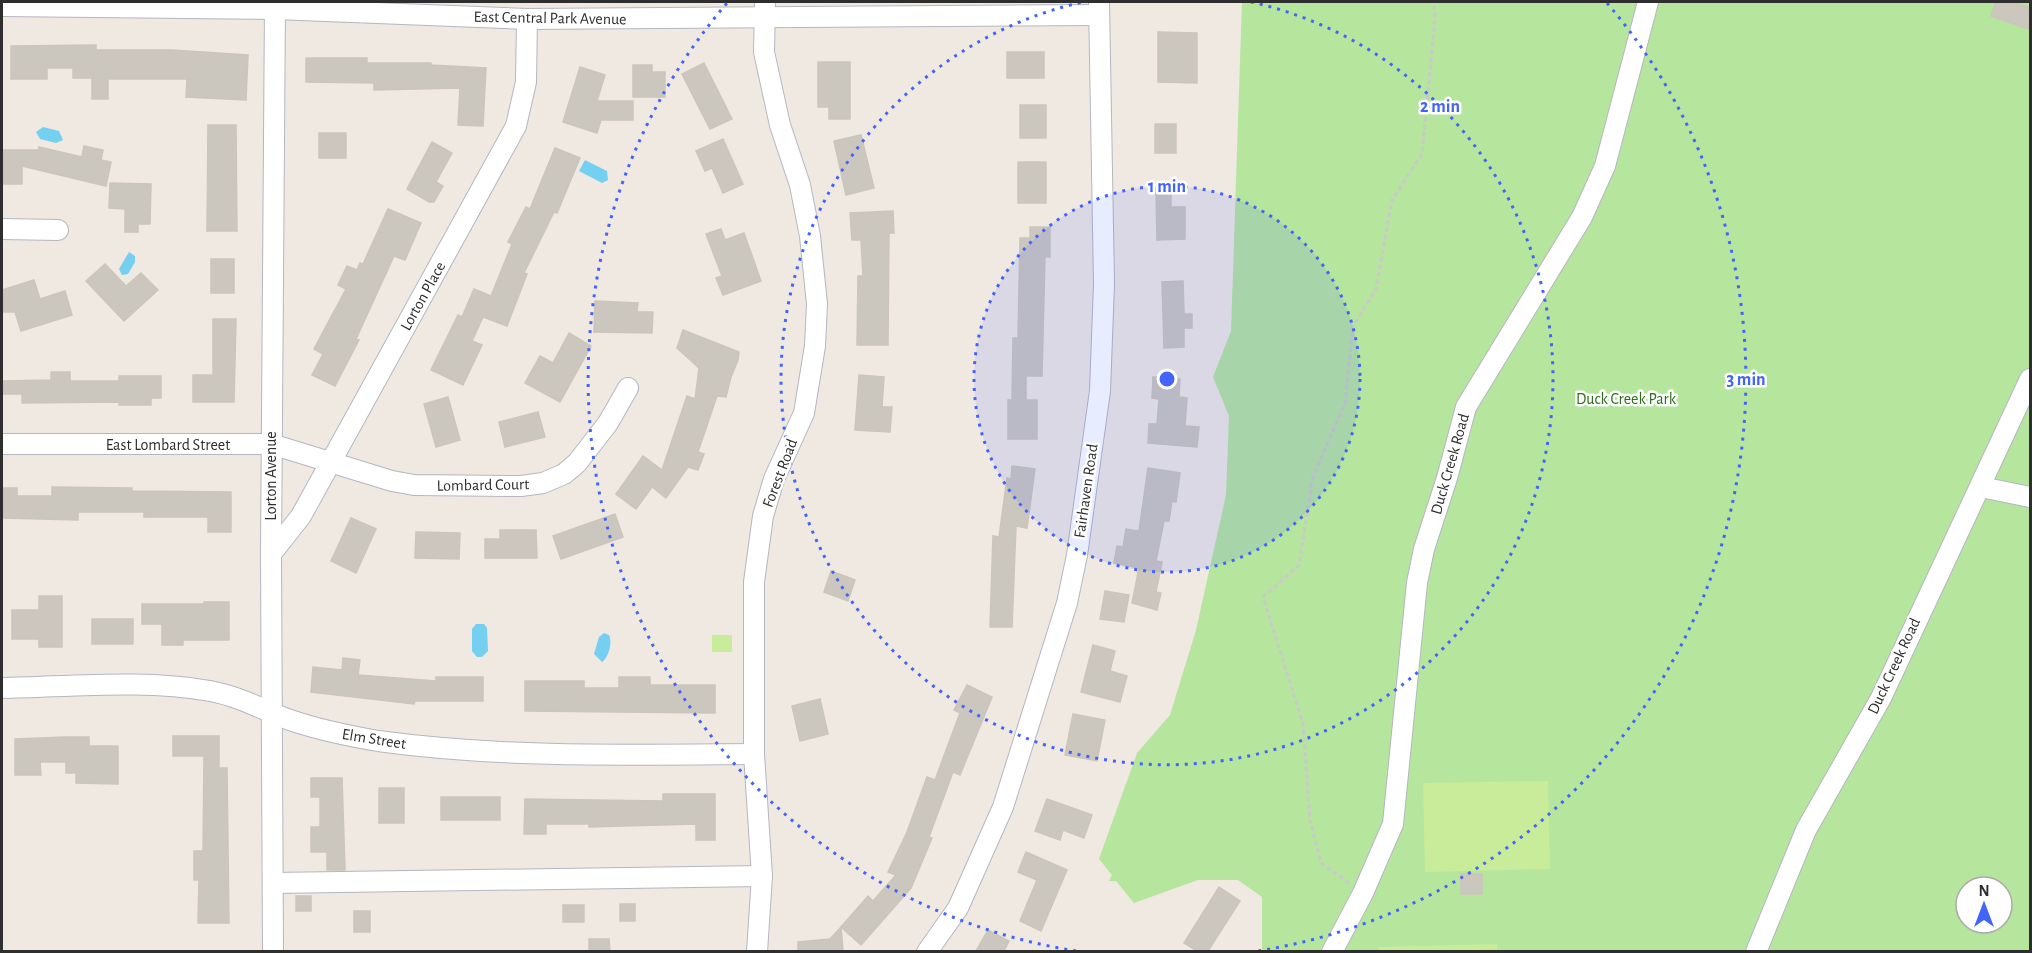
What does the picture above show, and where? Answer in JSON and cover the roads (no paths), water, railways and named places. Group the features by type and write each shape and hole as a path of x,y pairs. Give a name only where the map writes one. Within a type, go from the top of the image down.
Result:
{"street":[{"name":"Duck Creek Road","path":"1332,951 1363,893 1393,824 1417,583 1424,549 1448,478 1466,407 1582,217 1605,166 1648,2"},
{"name":"East Central Park Avenue","path":"2,6 275,5 527,19 765,10 1099,8"},
{"name":"Lorton Avenue","path":"273,951 270,712 275,5"},
{"name":"Fairhaven Road","path":"927,951 957,908 1003,807 1067,603 1077,555 1100,391 1104,284 1099,8"},
{"name":"Forest Road","path":"757,951 762,876 754,754 752,624 758,544 774,479 804,413 815,346 817,304 810,236 800,185 780,125 764,52 765,10"},
{"name":"Lorton Place","path":"271,554 302,516 516,126 526,82 527,19"},
{"path":"2,229 58,230"},
{"name":"Duck Creek Road","path":"1756,951 1806,830 1881,698 1941,565 1982,487 2031,379"},
{"name":"Lombard Court","path":"332,462 392,481 414,485 543,483 564,474 577,463 608,423 628,388"},
{"name":"East Lombard Street","path":"2,444 271,444 332,462"},
{"path":"1982,487 2031,497"},
{"name":"Elm Street","path":"2,688 183,688 240,699 323,730 465,751 562,755 754,754"},
{"path":"273,884 762,876"}],"water":[{"path":"43,127 59,131 63,140 56,143 40,139 36,132"},
{"path":"585,160 607,171 608,180 602,183 579,171"},
{"path":"129,252 135,256 135,262 128,274 122,275 119,269"},
{"path":"476,624 484,624 487,628 488,651 482,657 477,657 472,651 472,629"},
{"path":"604,633 609,635 610,646 602,662 594,654 599,637"}],"park label":[{"name":"Duck Creek Park","path":"1626,399"}]}
